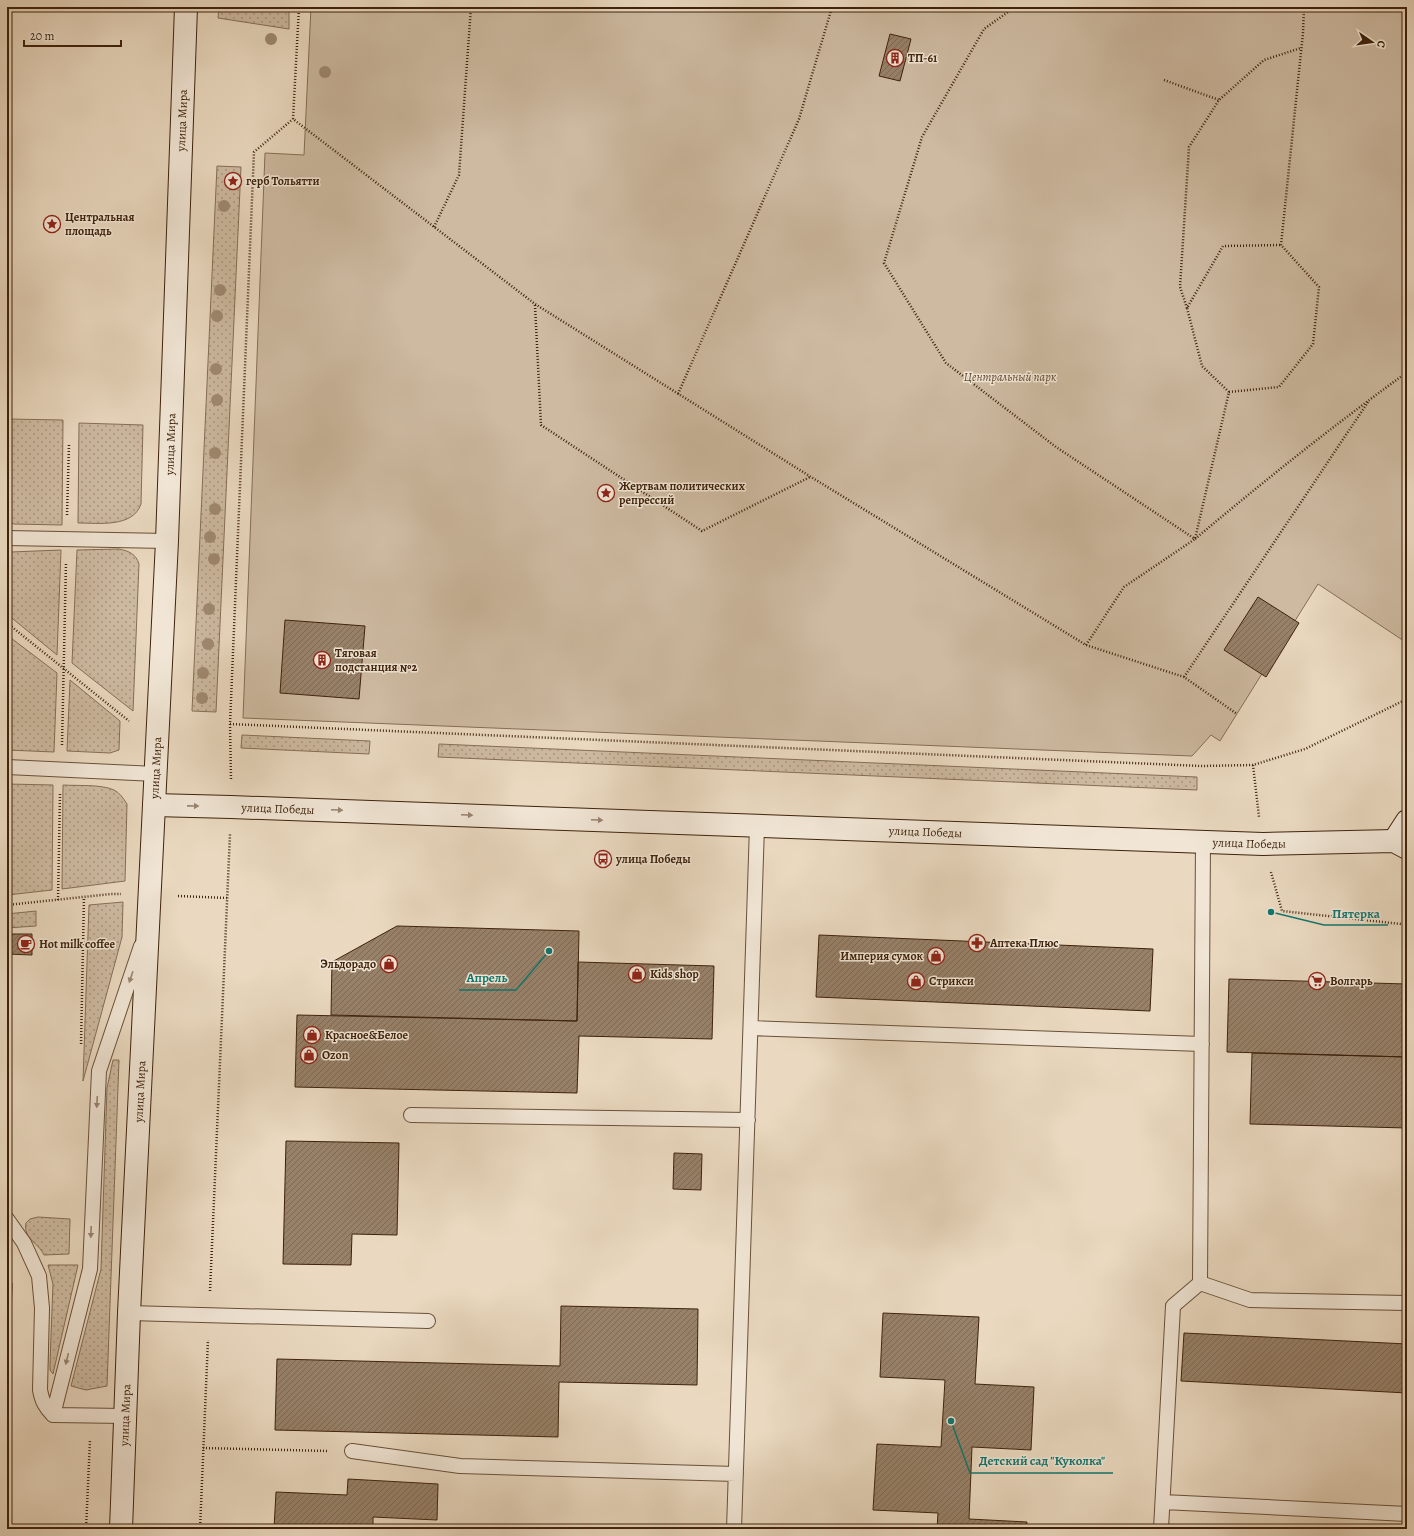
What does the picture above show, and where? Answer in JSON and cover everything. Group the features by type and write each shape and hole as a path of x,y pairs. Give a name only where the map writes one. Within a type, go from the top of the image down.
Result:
{"main road":[{"name":"улица Мира","path":"121,1529 129,1313 167,541 186,7"},
{"name":"улица Победы","path":"154,805 255,807 1263,844 1401,845"},
{"path":"1401,845 1407,821"}],"lane":[{"path":"7,538 167,541"},
{"path":"7,767 156,774"},
{"path":"734,1529 757,826"},
{"path":"1161,1529 1173,1306 1200,1283 1203,842"},
{"path":"53,1415 90,1268 99,1071 148,927"},
{"path":"751,1028 1202,1044"},
{"path":"411,1115 748,1120"},
{"path":"7,1219 24,1243 39,1276 42,1308 40,1390 42,1400 46,1408 53,1415 125,1416"},
{"path":"1200,1283 1250,1300 1407,1304"},
{"path":"129,1313 428,1321"},
{"path":"352,1451 460,1466 736,1474"},
{"path":"1163,1502 1407,1514"}],"path":[{"path":"299,7 293,119 434,228 535,304 811,477 1086,645 1184,677 1237,714"},
{"path":"434,228 459,175 471,7"},
{"path":"678,394 799,119 832,7"},
{"path":"1015,7 984,29 922,137 884,263 946,363 1056,447 1195,539"},
{"path":"1301,48 1264,60 1219,100 1189,147 1180,287 1202,366 1229,392 1279,387 1313,344 1319,287 1281,245 1301,48 1304,7"},
{"path":"1164,80 1219,100"},
{"path":"1187,308 1222,246 1281,245"},
{"path":"535,304 541,425 702,532 811,477"},
{"path":"1086,645 1124,586 1195,539 1251,492 1407,371"},
{"path":"1195,539 1229,392"},
{"path":"1184,677 1370,400"},
{"path":"58,900 69,444"},
{"path":"7,624 131,723"},
{"path":"230,724 1201,766 1245,766 1305,749 1407,699"},
{"path":"7,905 111,894 227,898"},
{"path":"1282,911 1401,924 1407,927"},
{"path":"86,1529 91,1416"},
{"path":"204,1448 352,1451"}],"green space":[{"path":"219,7 289,7 289,29 218,18"},
{"name":"Центральный парк","path":"311,7 1407,7 1407,643 1318,584 1220,741 1211,735 1192,756 243,718 265,153 304,155"},
{"path":"217,166 241,167 216,712 192,711"},
{"path":"7,419 63,420 62,525 14,524 7,521"},
{"path":"79,423 143,425 141,504 137,512 123,521 78,523"},
{"path":"119,549 132,554 139,564 133,711 72,663 77,550"},
{"path":"61,550 57,655 7,614 7,554 11,552"},
{"path":"7,635 57,673 54,752 7,750"},
{"path":"70,680 120,721 119,750 110,753 67,751"},
{"path":"242,735 370,741 369,754 241,748"},
{"path":"439,744 1197,777 1197,790 438,757"},
{"path":"7,784 53,785 52,890 7,895"},
{"path":"63,785 109,788 118,793 127,804 125,881 62,889"},
{"path":"123,902 122,937 83,1081 89,905"},
{"path":"36,911 36,926 7,928 7,914"},
{"path":"113,1060 119,1060 107,1386 86,1390 71,1386 101,1269 107,1088"},
{"path":"38,1217 70,1219 69,1254 44,1255 29,1237 26,1228 26,1223 30,1219"},
{"path":"48,1265 78,1265 53,1374 50,1370 50,1363 53,1284"}],"building":[{"name":"ТП-61","path":"890,34 911,39 900,81 879,76"},
{"path":"1258,597 1299,623 1266,677 1224,650"},
{"name":"Тяговая подстанция №2","path":"285,620 365,626 359,699 280,693"},
{"path":"397,926 579,931 577,1021 331,1015 332,962"},
{"path":"7,934 32,934 32,955 7,954"},
{"path":"819,935 1153,949 1150,1011 816,997"},
{"path":"578,962 714,966 712,1039 579,1036 577,1093 295,1087 297,1015 577,1021"},
{"path":"1229,979 1407,984 1407,1057 1227,1052"},
{"path":"1252,1053 1407,1057 1407,1128 1250,1124"},
{"path":"286,1141 399,1143 397,1235 352,1234 351,1265 283,1264"},
{"path":"674,1153 702,1154 701,1190 673,1189"},
{"path":"7,1283 12,1283 7,1466"},
{"path":"561,1306 698,1309 697,1385 559,1382 558,1437 275,1430 277,1359 560,1366"},
{"path":"883,1313 979,1317 975,1384 1034,1387 1031,1450 972,1447 969,1519 1027,1522 1026,1529 937,1529 938,1513 873,1510 877,1444 941,1447 945,1380 880,1377"},
{"path":"1184,1333 1407,1344 1407,1393 1181,1381"},
{"path":"348,1479 438,1484 437,1520 373,1517 373,1529 274,1529 276,1492 347,1495"}],"place":[{"name":"ТП-61","path":"895,58"},
{"name":"герб Тольятти","path":"233,181"},
{"name":"Центральная площадь","path":"52,224"},
{"name":"Жертвам политических репрессий","path":"606,493"},
{"name":"Тяговая подстанция №2","path":"322,660"},
{"name":"улица Победы","path":"603,859"},
{"name":"Пятерка","path":"1271,912"},
{"name":"Аптека Плюс","path":"977,943"},
{"name":"Hot milk coffee","path":"26,944"},
{"name":"Апрель","path":"549,951"},
{"name":"Империя сумок","path":"936,956"},
{"name":"Эльдорадо","path":"389,964"},
{"name":"Kids shop","path":"637,974"},
{"name":"Стрикси","path":"916,981"},
{"name":"Волгарь","path":"1317,981"},
{"name":"Красное&Белое","path":"312,1035"},
{"name":"Ozon","path":"309,1055"},
{"name":"Детский сад \"Куколка\"","path":"951,1421"}]}
